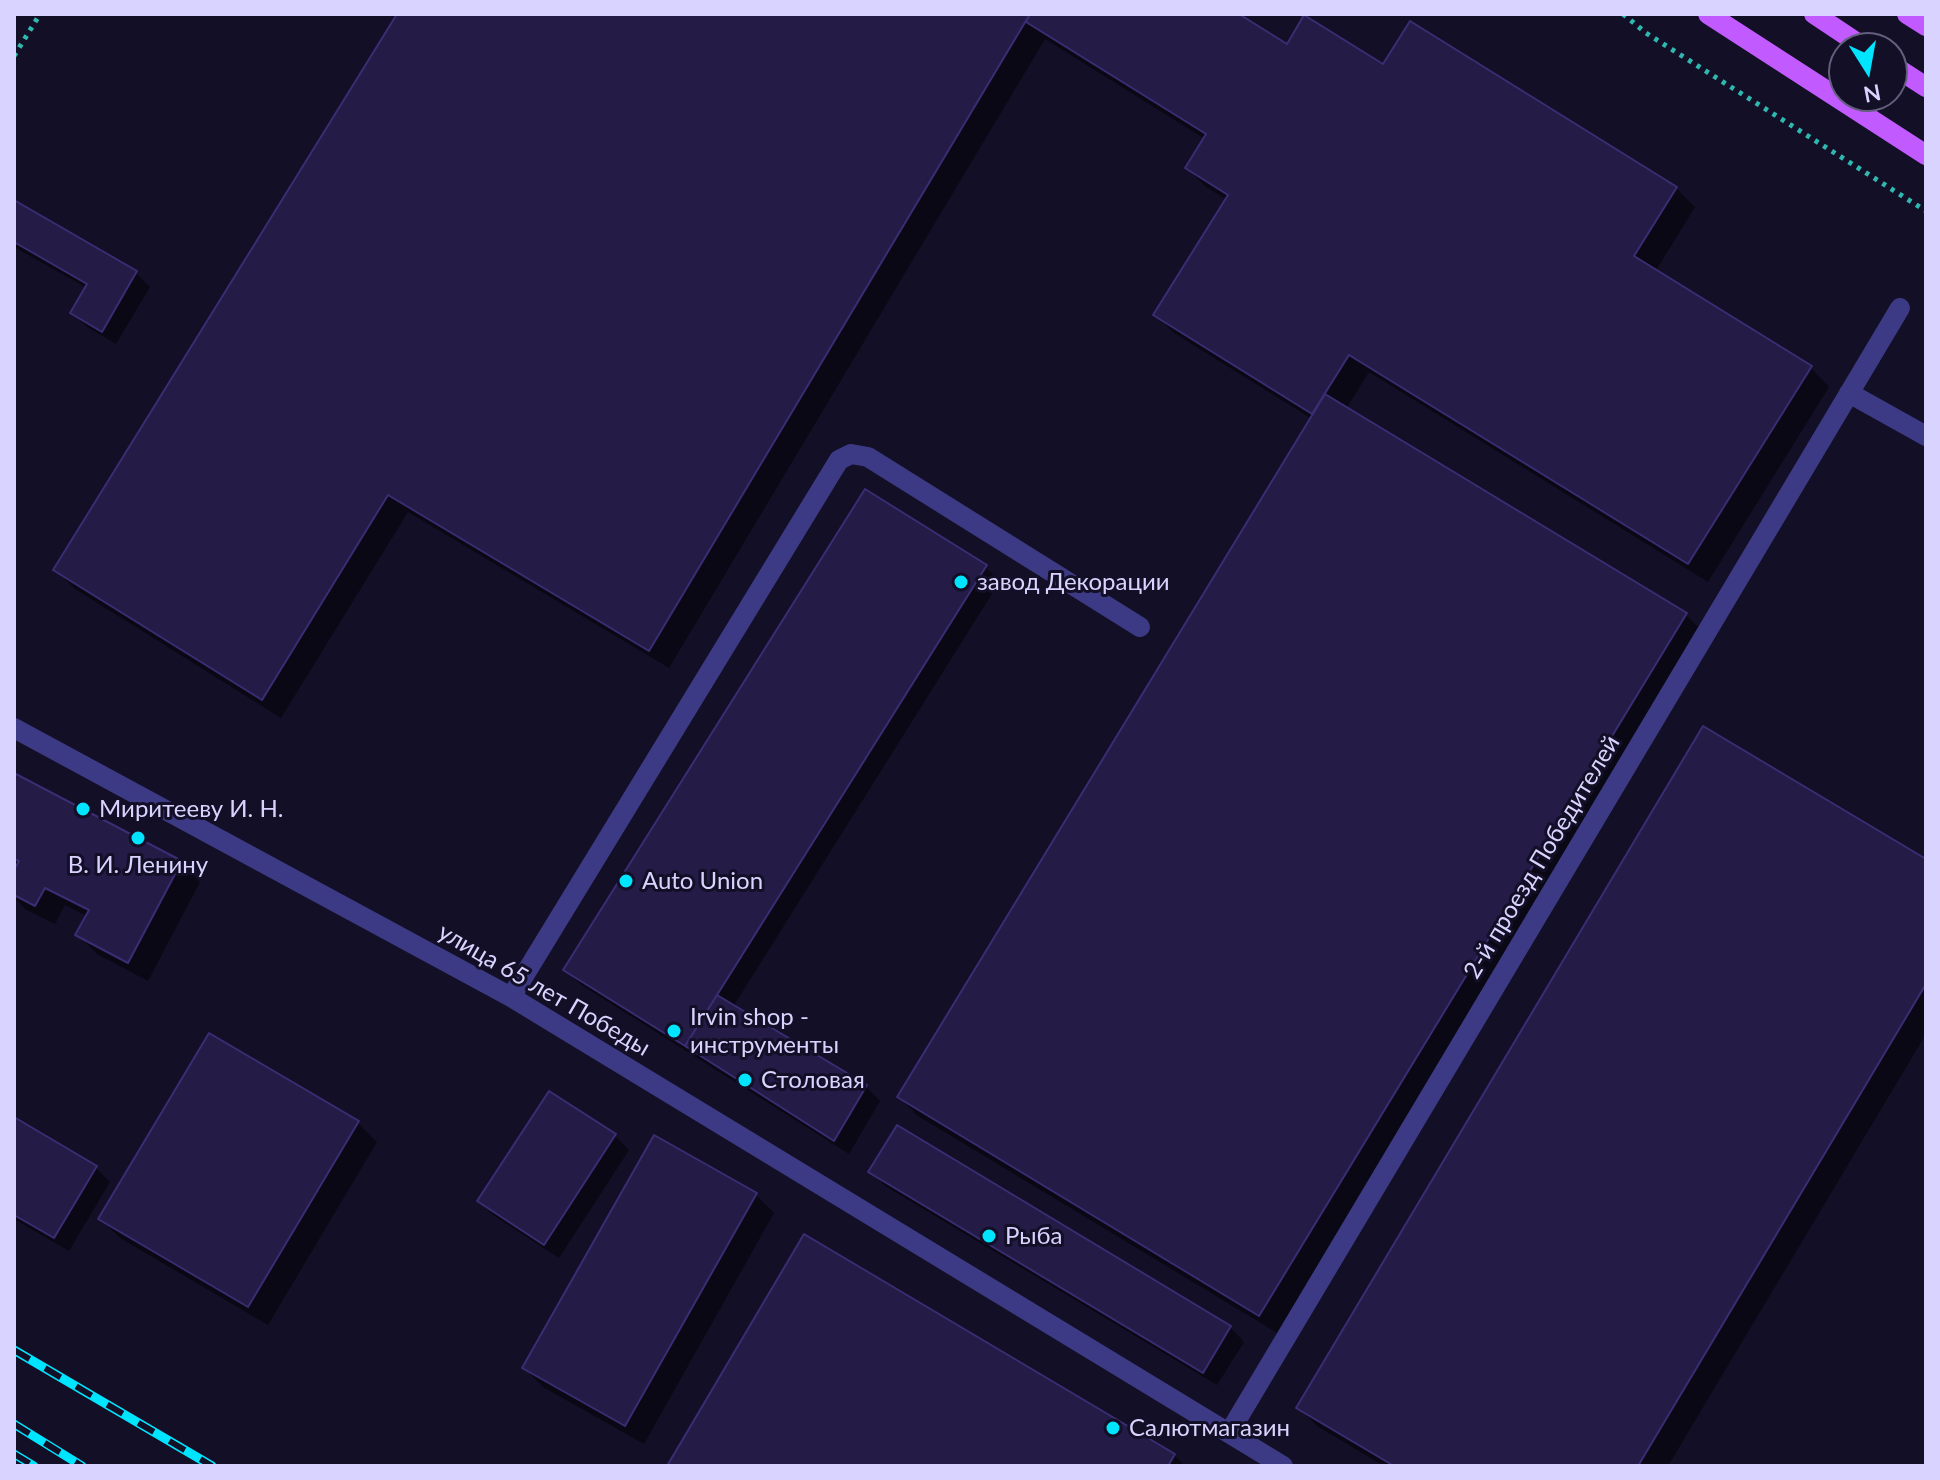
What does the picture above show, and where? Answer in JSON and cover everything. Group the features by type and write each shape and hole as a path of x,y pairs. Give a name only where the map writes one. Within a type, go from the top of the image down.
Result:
{"main road":[{"path":"1708,14 1926,155"},
{"path":"1814,14 1841,32"},
{"path":"1907,14 1926,26"},
{"path":"1908,75 1926,87"}],"street":[{"name":"2-й проезд Победителей","path":"1229,1433 1900,308"},
{"path":"1849,393 1926,436"},
{"path":"511,997 839,460 851,454 868,457 1140,627"},
{"name":"улица 65 лет Победы","path":"14,728 511,997 1283,1466"}],"path":[{"path":"14,56 40,14"},
{"path":"1623,14 1646,33 1926,211"}],"building":[{"path":"397,14 1030,14 649,651 388,495 262,700 53,570"},
{"path":"1030,14 1239,14 1287,44 1304,15 1383,64 1410,21 1677,187 1634,256 1812,366 1688,564 1349,355 1312,414 1153,315 1228,195 1185,168 1206,134 1026,22"},
{"path":"14,200 137,271 102,332 70,313 87,284 14,242"},
{"path":"1325,394 1687,613 1259,1316 897,1097"},
{"path":"865,489 987,565 685,1046 563,970"},
{"path":"1703,726 1926,859 1926,984 1638,1466 1394,1466 1296,1408"},
{"path":"14,773 182,861 128,963 75,935 89,910 45,888 35,906 14,895 14,870 19,861 14,859"},
{"path":"717,995 867,1085 834,1141 685,1046"},
{"path":"209,1033 359,1121 248,1307 98,1219"},
{"path":"549,1091 616,1134 544,1245 477,1201"},
{"path":"14,1117 97,1166 54,1238 14,1215"},
{"path":"897,1125 1231,1326 1203,1373 868,1172"},
{"path":"654,1135 757,1193 625,1426 522,1368"},
{"path":"804,1234 1175,1454 1168,1466 667,1466"}],"railway":[{"path":"14,1350 212,1466"},
{"path":"14,1424 82,1466"},
{"path":"14,1454 34,1466"}],"place":[{"name":"завод Декорации","path":"961,582"},
{"name":"Миритееву И. Н.","path":"83,809"},
{"name":"В. И. Ленину","path":"138,838"},
{"name":"Auto Union","path":"626,881"},
{"name":"Irvin shop - инструменты","path":"674,1031"},
{"name":"Столовая","path":"745,1080"},
{"name":"Рыба","path":"989,1236"},
{"name":"Салютмагазин","path":"1113,1428"}]}
